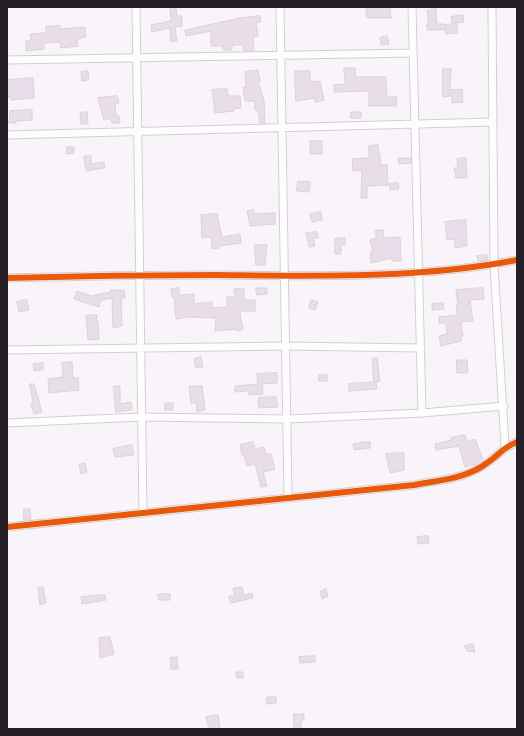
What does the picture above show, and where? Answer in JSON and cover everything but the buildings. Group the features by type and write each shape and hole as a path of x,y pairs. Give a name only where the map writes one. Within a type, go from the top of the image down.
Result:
{"street":[{"path":"136,7 143,513"},
{"path":"280,7 288,498"},
{"path":"412,7 422,413"},
{"path":"492,7 494,264 504,406 505,446"},
{"path":"7,60 413,53"},
{"path":"7,135 493,122"},
{"path":"7,278 140,275 285,276 419,273 517,260"},
{"path":"7,350 286,346 420,348"},
{"path":"7,423 141,417 287,419 422,413 504,406"},
{"path":"7,528 414,485 463,476 487,463 505,446 517,442"}],"cycle path":[{"path":"7,278 164,275 367,275 442,270 517,260"},
{"path":"7,527 414,485 461,476 479,468 517,442"}]}
